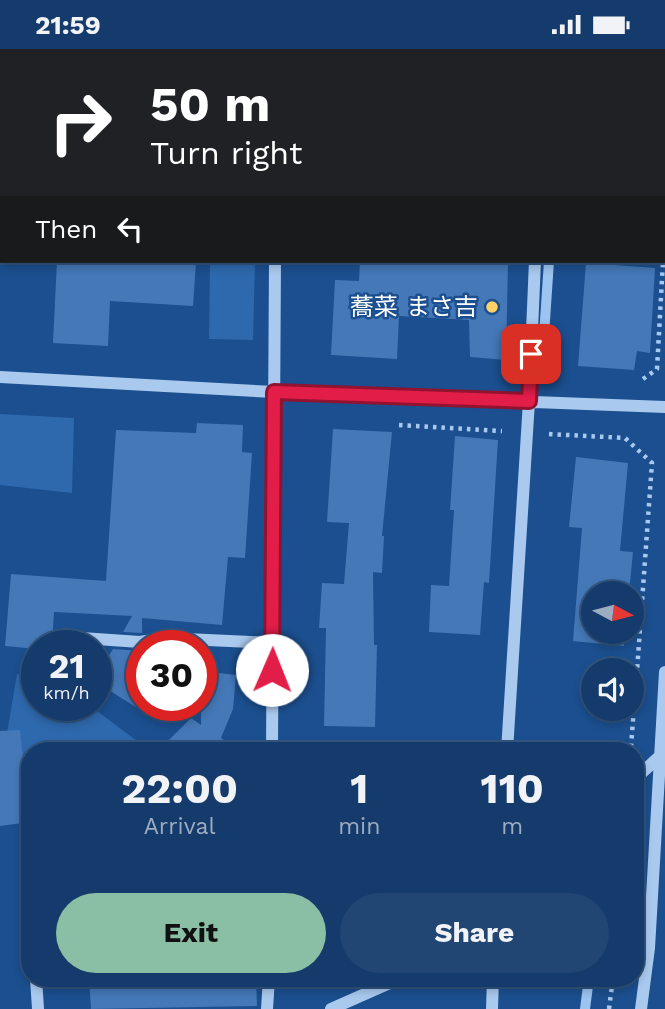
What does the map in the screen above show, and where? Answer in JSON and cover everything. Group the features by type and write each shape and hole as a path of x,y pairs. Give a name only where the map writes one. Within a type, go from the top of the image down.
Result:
{"street":[{"path":"272,742 275,263"},
{"path":"508,742 535,263"},
{"path":"0,377 274,392 665,407"},
{"path":"112,640 132,642 164,638 273,643"},
{"path":"644,986 649,948 665,672"},
{"path":"644,771 660,756"},
{"path":"37,987 38,1009"},
{"path":"268,987 268,1009"},
{"path":"331,1009 381,987"},
{"path":"492,1009 493,987"},
{"path":"641,1009 644,987"}],"path":[{"path":"640,382 657,369 663,263"},
{"path":"389,425 514,432"},
{"path":"542,433 625,438 652,463 632,742"},
{"path":"609,1009 612,987"}],"shaded area":[{"path":"210,263 255,263 253,340 209,339"},
{"path":"0,414 74,418 72,493 0,485"},
{"path":"17,674 21,675 21,721 110,721 138,742 21,742 21,765 3,757"}],"building":[{"path":"57,263 196,263 193,306 110,301 108,346 53,343"},
{"path":"360,263 508,263 506,360 470,357 469,320 399,316 397,359 331,355 335,280 359,281"},
{"path":"586,263 655,268 650,353 637,351 634,370 578,366"},
{"path":"197,423 243,425 242,452 252,453 245,558 228,557 222,625 142,618 142,630 123,632 132,616 54,612 53,630 21,630 21,648 5,646 11,574 106,581 116,430 196,433"},
{"path":"333,429 392,432 382,536 382,573 373,572 374,645 377,645 375,727 324,726 326,628 319,628 322,583 344,584 349,523 327,522"},
{"path":"455,436 498,440 489,583 484,582 480,635 429,632 431,585 449,586"},
{"path":"576,457 628,463 620,551 633,552 630,581 581,581 581,642 573,641 582,528 569,527"},
{"path":"126,650 126,701 112,692 112,651"},
{"path":"217,673 236,675 233,709 221,738 227,742 167,742 188,721 195,721 201,725 201,721 217,721"},
{"path":"20,730 21,742 21,823 0,826 0,731"},
{"path":"90,987 256,987 257,1006 91,1009"}],"waterway":[{"path":"543,350 549,263"},
{"path":"585,1009 588,987"}],"place":[{"name":"蕎菜 まさ吉","path":"492,307"}],"route":[{"path":"272,670 274,392 529,401 531,354"}]}
